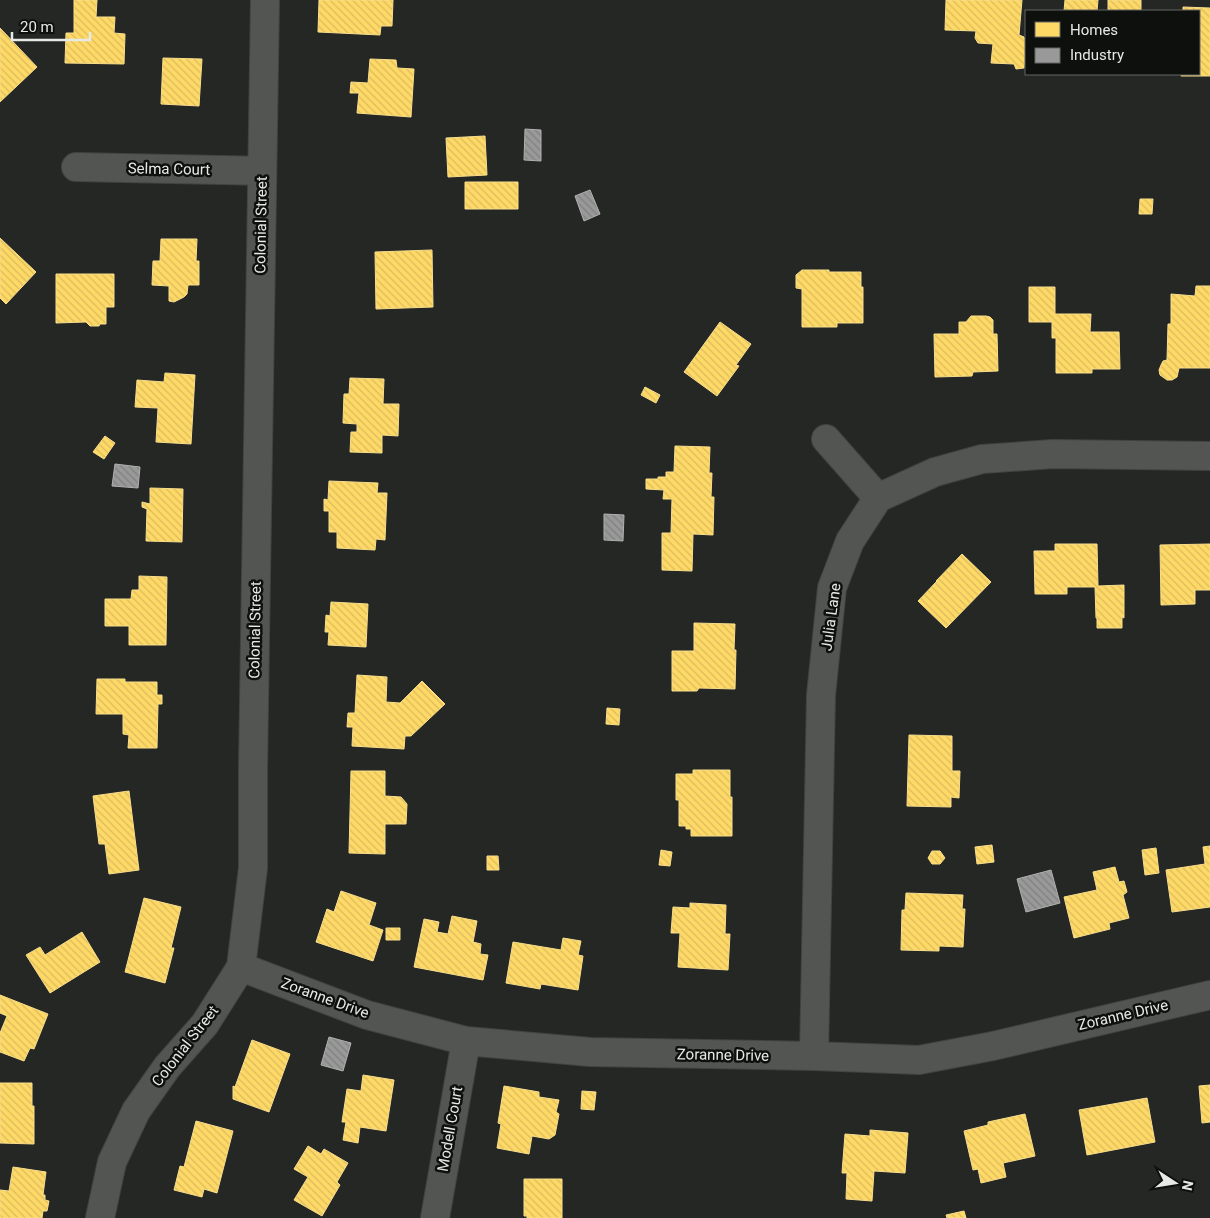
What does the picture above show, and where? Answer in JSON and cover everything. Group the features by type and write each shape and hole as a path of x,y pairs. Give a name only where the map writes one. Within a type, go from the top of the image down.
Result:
{"street":[{"name":"Colonial Street","path":"100,1218 112,1162 136,1111 167,1067 205,1024 241,967 253,868 265,0"},
{"name":"Selma Court","path":"76,168 262,171"},
{"path":"826,439 878,498 936,472 982,459 1053,454 1210,456"},
{"name":"Julia Lane","path":"814,1056 821,695 832,588 850,541 878,498"},
{"name":"Zoranne Drive","path":"241,967 367,1015 466,1041 590,1052 919,1060 993,1046 1210,995"},
{"name":"Modell Court","path":"435,1218 466,1041"}],"building: Homes":[{"path":"74,0 97,0 96,17 115,17 114,33 125,34 124,64 65,63 66,33 74,33"},
{"path":"319,0 393,0 392,26 381,26 380,35 318,32"},
{"path":"946,0 1022,0 1019,35 1024,37 1025,40 1024,68 1016,69 1014,64 991,63 993,44 978,43 975,38 976,31 945,30"},
{"path":"1065,0 1098,0 1097,10 1064,10"},
{"path":"1108,0 1141,0 1141,10 1108,10"},
{"path":"1183,7 1210,8 1210,76 1181,76 1200,75 1200,10 1183,10"},
{"path":"0,28 37,67 0,102"},
{"path":"163,58 202,59 199,106 161,104"},
{"path":"370,59 396,60 397,68 414,69 411,117 357,113 359,93 350,93 351,82 368,83"},
{"path":"485,136 487,175 448,177 446,138"},
{"path":"465,182 518,182 518,209 465,209"},
{"path":"1140,199 1153,199 1152,214 1139,214"},
{"path":"0,238 36,272 6,304 0,298"},
{"path":"161,239 197,239 196,261 199,261 199,285 188,285 187,294 174,302 169,301 169,286 152,285 153,261 160,261"},
{"path":"432,250 433,307 376,309 375,252"},
{"path":"802,270 861,272 863,323 837,323 837,327 802,327 802,289 796,288 796,275"},
{"path":"56,274 114,274 114,307 106,307 106,324 90,326 86,322 56,323"},
{"path":"1196,286 1210,286 1210,368 1179,368 1177,377 1167,380 1160,375 1159,370 1163,361 1167,360 1168,324 1171,324 1171,294 1195,296"},
{"path":"1029,287 1055,287 1055,314 1091,314 1090,332 1119,332 1120,369 1092,369 1092,373 1056,373 1056,338 1052,338 1052,322 1029,322"},
{"path":"971,316 986,316 993,320 993,334 997,334 998,371 973,372 972,376 935,377 934,334 959,334 959,322 966,322"},
{"path":"720,322 751,344 736,365 739,366 717,396 684,372"},
{"path":"165,373 195,375 191,444 156,442 158,408 135,407 137,380 164,382"},
{"path":"350,378 384,379 383,404 399,404 398,436 382,435 382,453 350,452 351,432 357,432 357,424 343,423 344,394 349,394"},
{"path":"645,387 660,395 656,403 641,395"},
{"path":"105,436 115,443 104,459 93,452"},
{"path":"675,446 710,447 709,473 712,473 711,497 714,497 713,535 693,534 692,571 662,570 662,533 671,533 672,499 663,499 664,490 646,489 646,479 666,477 666,472 674,472"},
{"path":"329,481 378,483 377,493 387,493 385,540 376,539 375,550 337,548 337,532 329,532 329,511 324,511 324,499 328,500"},
{"path":"150,488 183,489 182,542 146,541 147,509 142,507 142,502 150,504"},
{"path":"1055,544 1097,544 1098,586 1124,585 1124,618 1122,617 1122,628 1097,628 1095,587 1067,587 1067,594 1035,594 1034,551 1055,551"},
{"path":"1210,544 1210,590 1195,590 1195,604 1161,605 1160,545"},
{"path":"962,554 991,582 946,628 918,601"},
{"path":"139,576 167,577 166,645 129,645 129,626 105,626 105,599 131,599 132,590 139,590"},
{"path":"331,602 368,604 366,647 328,645 329,632 325,632 326,615 330,616"},
{"path":"694,623 735,624 735,689 699,688 697,691 672,691 672,651 694,651"},
{"path":"357,675 387,677 386,702 400,703 422,681 445,704 411,736 405,736 404,749 352,746 353,727 347,727 348,713 355,713"},
{"path":"97,679 125,679 125,682 157,682 157,695 162,695 162,704 158,704 157,748 128,748 129,735 123,734 123,714 96,714"},
{"path":"607,708 620,709 619,725 606,724"},
{"path":"909,735 952,736 952,771 960,771 959,798 951,797 951,807 907,806"},
{"path":"693,770 730,770 732,836 691,836 691,829 686,829 686,826 679,826 676,774 693,774"},
{"path":"351,771 385,771 385,796 401,797 407,804 406,824 385,824 385,854 349,853"},
{"path":"129,791 139,870 109,874 105,844 99,844 93,796"},
{"path":"992,845 994,862 977,864 975,847"},
{"path":"1210,846 1210,907 1172,912 1166,870 1205,864 1203,847"},
{"path":"1156,848 1159,873 1145,875 1142,850"},
{"path":"661,850 672,852 670,866 659,865"},
{"path":"932,851 940,851 945,858 940,864 932,864 928,858"},
{"path":"487,856 498,856 499,870 487,870"},
{"path":"1115,867 1119,882 1124,881 1127,892 1123,895 1129,918 1109,923 1110,929 1074,938 1064,897 1097,890 1093,872"},
{"path":"341,891 376,903 369,925 383,930 373,961 316,942 327,909 334,912"},
{"path":"906,893 963,895 962,909 965,909 963,947 939,946 939,951 901,950 902,910 905,910"},
{"path":"144,898 181,907 171,948 174,948 165,983 125,972"},
{"path":"690,903 726,905 725,934 730,934 728,970 678,967 680,933 671,933 673,907 690,908"},
{"path":"452,916 477,921 473,942 481,944 480,954 488,955 483,980 414,967 424,919 439,922 437,932 448,934"},
{"path":"386,928 400,928 400,940 386,940"},
{"path":"82,932 100,962 50,993 26,955 40,947 45,955"},
{"path":"563,938 581,941 578,955 583,956 578,990 541,984 540,989 506,983 513,942 561,950"},
{"path":"0,995 48,1014 34,1049 30,1048 24,1061 0,1052 0,1033 7,1016 0,1013"},
{"path":"252,1040 290,1054 269,1112 233,1099 233,1086 235,1087"},
{"path":"363,1075 394,1080 386,1131 360,1127 358,1143 343,1140 346,1122 342,1122 347,1089 361,1091"},
{"path":"0,1083 32,1083 34,1144 0,1143"},
{"path":"1210,1085 1210,1122 1202,1123 1199,1086"},
{"path":"504,1086 539,1092 539,1097 559,1100 556,1112 559,1114 555,1135 549,1139 532,1136 529,1154 497,1148 501,1124 498,1123"},
{"path":"582,1091 596,1092 594,1110 581,1109"},
{"path":"1147,1098 1155,1142 1087,1155 1079,1110"},
{"path":"1025,1114 1035,1156 1003,1163 1006,1177 981,1183 978,1169 973,1170 964,1131 988,1125 988,1122"},
{"path":"196,1121 233,1131 217,1193 204,1189 202,1197 174,1190 180,1166 184,1167"},
{"path":"870,1130 908,1133 905,1173 874,1171 872,1201 846,1199 847,1173 842,1173 845,1134 870,1136"},
{"path":"308,1146 321,1154 324,1149 348,1163 337,1182 340,1185 322,1216 294,1200 308,1177 294,1169"},
{"path":"13,1167 46,1172 43,1195 45,1195 45,1200 49,1201 47,1211 43,1211 42,1218 0,1218 0,1190 9,1191"},
{"path":"524,1179 562,1179 562,1218 527,1218 527,1216 524,1216"},
{"path":"964,1211 966,1218 947,1218 946,1215"}],"building: Industry":[{"path":"525,129 541,130 541,161 524,160"},
{"path":"590,190 600,214 584,221 575,196"},
{"path":"115,464 140,467 138,488 112,486"},
{"path":"604,514 624,515 623,541 604,540"},
{"path":"1051,870 1060,903 1026,912 1017,879"},
{"path":"329,1037 351,1043 343,1071 321,1065"}]}
